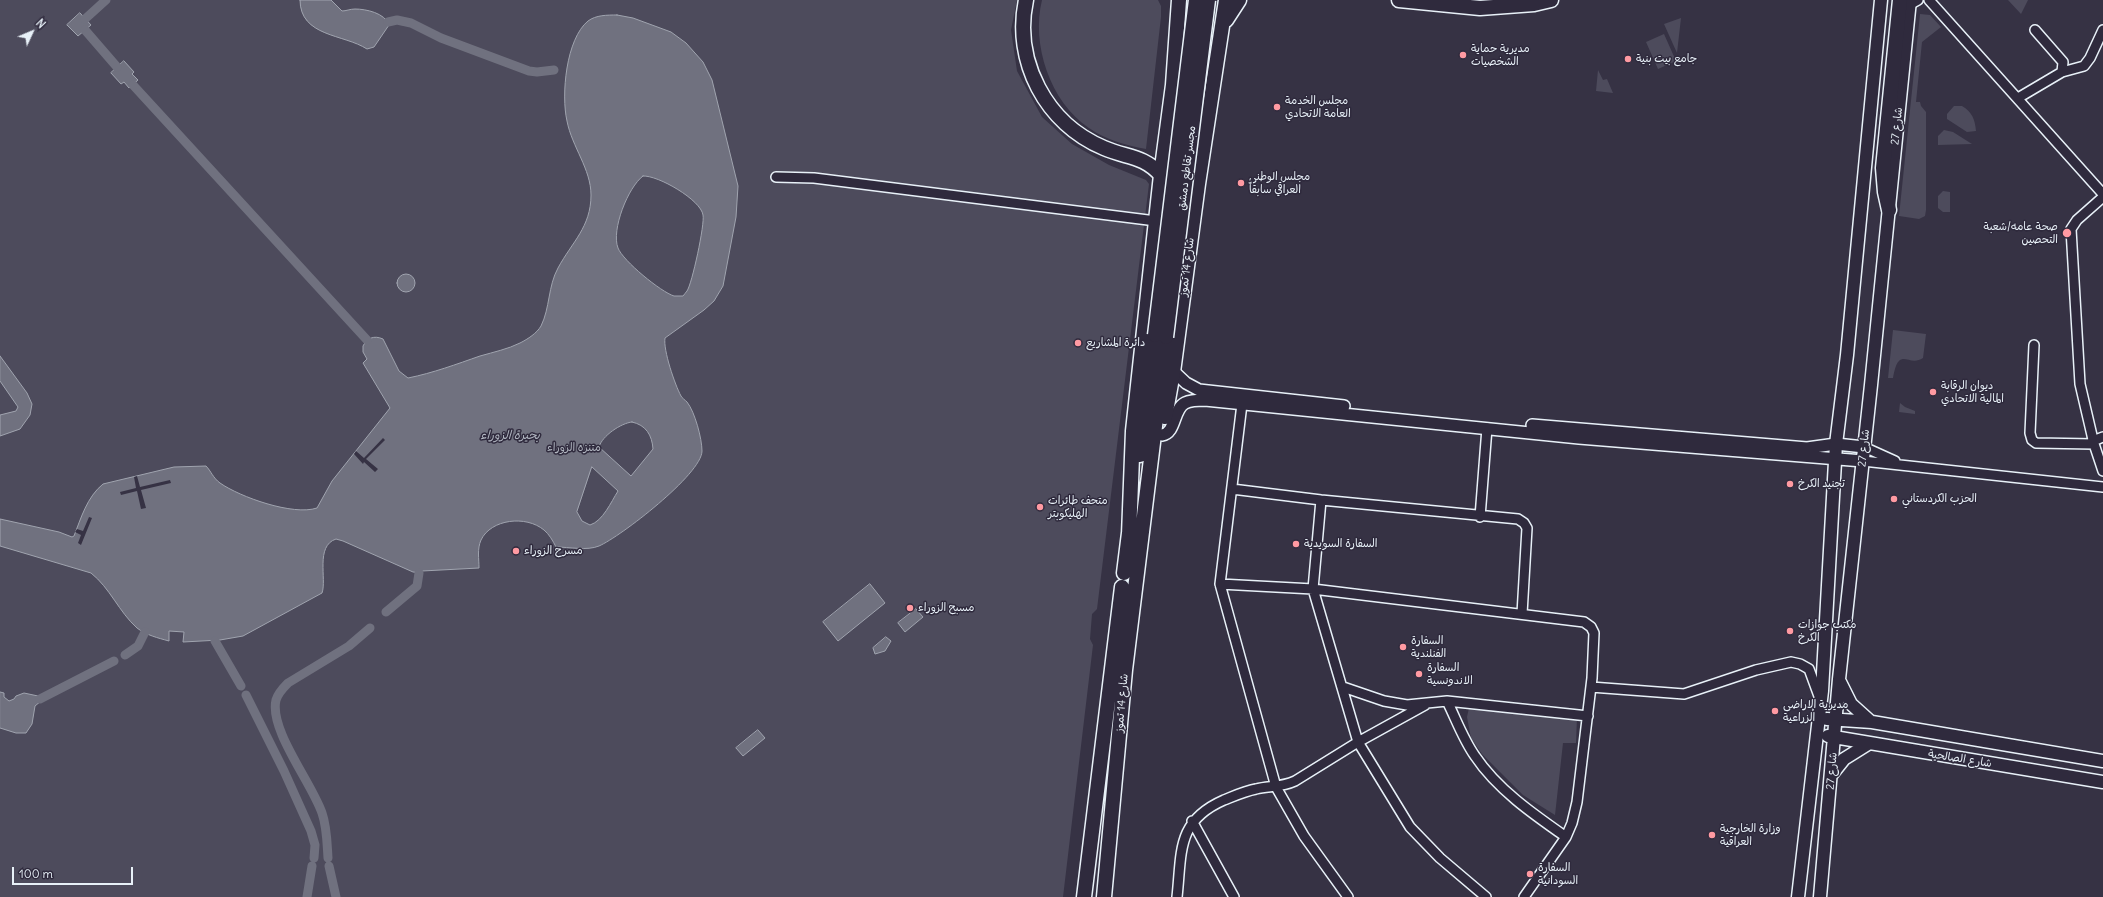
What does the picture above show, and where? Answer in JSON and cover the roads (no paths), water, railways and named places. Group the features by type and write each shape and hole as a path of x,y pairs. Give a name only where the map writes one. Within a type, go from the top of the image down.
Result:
{"main road":[{"path":"1026,0 1022,34 1025,56 1037,85 1045,99 1066,124 1078,134 1105,149 1144,161 1161,175"},
{"name":"مجسر تقاطع دمشق","path":"1161,336 1196,0"},
{"name":"مجسر تقاطع دمشق","path":"1161,336 1208,0"},
{"name":"شارع 14 تموز","path":"1152,441 1174,372 1198,184 1224,24 1226,0"},
{"path":"1224,24 1233,7 1239,0"},
{"path":"1399,0 1480,8 1534,4 1551,0"},
{"name":"شارع 27","path":"1798,897 1821,703 1836,444 1847,356 1881,0"},
{"path":"1888,210 1883,168 1909,1"},
{"name":"شارع 27","path":"1820,897 1832,774 1839,679 1863,461 1909,1"},
{"name":"شارع 14 تموز","path":"1135,534 1133,431 1161,175 1173,85 1178,2"},
{"name":"شارع 14 تموز","path":"1084,897 1118,670 1135,534 1152,441 1163,361 1161,336"},
{"name":"شارع 14 تموز","path":"1102,897 1106,873 1123,580 1135,534 1152,441 1161,336"},
{"path":"1133,431 1135,438 1152,441"},
{"path":"1839,679 1851,704 1872,722"},
{"name":"شارع الصالحية","path":"1818,720 1836,719 1872,722 2103,760"},
{"name":"شارع الصالحية","path":"1817,734 1868,744 2103,782"},
{"path":"1832,774 1851,753 1868,744"}],"street":[{"path":"1929,0 2103,194"},
{"path":"2035,30 2063,62 2062,72"},
{"path":"2018,98 2062,72 2084,66 2090,58 2103,30"},
{"path":"776,177 814,178 1156,221"},
{"path":"2103,197 2077,220 2071,229 2080,384 2094,442 2103,471"},
{"path":"2034,346 2030,433 2032,440 2036,443 2094,442 2103,437"},
{"path":"1163,361 1192,387 1206,392 1545,426 1807,448 1836,444 1864,447 1901,464"},
{"path":"1152,441 1169,432 1179,409 1185,403 1204,400 1835,460 1901,464 2101,487 2103,476"},
{"path":"1242,404 1220,584 1276,787 1304,836 1333,879 1348,897"},
{"path":"1480,517 1487,428"},
{"path":"1232,489 1480,517 1518,519 1524,523 1527,528 1522,614"},
{"path":"1320,500 1313,588 1358,742 1410,827 1440,858 1486,897"},
{"path":"1220,584 1313,588 1584,622 1591,626 1594,633 1591,687 1577,802 1572,824 1566,837 1524,897"},
{"path":"1591,687 1684,694 1756,670 1791,662 1800,664 1809,669 1821,703"},
{"path":"1343,687 1384,701 1407,705 1425,705 1447,701 1588,716"},
{"path":"1447,701 1471,750 1489,774 1514,798 1566,837"},
{"path":"1177,897 1185,835 1192,821 1210,806 1256,789 1276,787 1295,781 1358,742 1425,705"},
{"path":"1192,821 1234,897"}],"water":[{"path":"300,0 331,0 342,11 359,9 375,12 384,17 389,25 374,47 367,49 358,44 315,28 307,21 302,12"},
{"path":"80,13 91,25 78,36 67,25"},
{"name":"بحيرة الزوراء","path":"617,15 633,18 671,32 686,43 703,62 712,80 738,186 736,217 723,286 714,301 704,310 665,338 666,351 673,376 681,396 693,412 702,451 698,461 689,474 658,504 624,531 599,546 589,548 556,547 544,530 537,525 528,522 519,521 501,524 493,527 481,540 479,550 479,568 422,571 422,573 413,572 336,539 326,548 324,555 322,593 243,636 220,640 183,642 184,632 169,631 169,641 148,634 137,628 131,622 104,586 91,573 0,546 0,519 59,532 72,537 74,536 89,501 97,489 103,484 174,467 206,466 220,483 240,494 267,504 307,510 317,508 332,481 390,408 363,363 367,359 363,352 363,346 369,339 377,337 383,339 399,371 408,378 436,371 511,347 529,338 535,333 541,326 544,319 552,282 558,268 580,234 588,216 590,206 591,195 588,176 569,131 565,110 565,83 570,54 581,29 588,21 598,16","holes":["643,176 658,180 678,190 695,202 703,215 702,230 695,266 687,292 683,296 674,296 660,289 634,268 621,254 618,248 616,240 622,209 632,189","628,423 637,423 645,428 650,435 653,449 631,476 599,447 608,435 618,427","592,467 618,491 606,511 595,523 590,525 582,521 577,512"]},
{"path":"124,61 134,72 132,74 138,80 129,88 124,82 121,84 111,73"},
{"path":"406,274 412,277 415,283 412,289 406,292 400,289 397,283 400,277"},
{"path":"0,356 27,393 32,404 30,415 20,429 0,436 0,415 16,411 18,407 0,381"},
{"path":"870,584 885,603 838,641 823,622"},
{"path":"916,609 923,617 905,632 898,623"},
{"path":"886,637 891,641 885,651 875,654 873,648"},
{"path":"0,692 4,693 4,697 9,701 24,693 38,696 41,701 35,706 32,724 26,733 16,733 0,728"},
{"path":"758,730 765,738 743,756 736,748"}],"waterway":[{"path":"85,19 106,0"},
{"path":"388,22 397,20 411,23 441,38 529,71 537,72 554,70"},
{"path":"85,30 117,67"},
{"path":"133,85 367,340"},
{"path":"386,612 417,586 419,573"},
{"path":"328,858 324,818 317,801 285,741 279,726 276,712 276,700 279,693 288,683 349,646 370,628"},
{"path":"125,655 138,646 145,632"},
{"path":"215,641 241,686"},
{"path":"40,699 114,661"},
{"path":"246,695 284,771 311,831 315,845 314,858"},
{"path":"307,897 312,866"},
{"path":"329,866 336,897"}],"tunnel":[{"path":"1179,49 1181,37 1187,28 1194,25 1200,25 1205,28 1212,37 1215,43 1217,55"}],"place":[{"name":"مديرية حماية الشخصيات","path":"1463,55"},
{"name":"جامع بيت بنية","path":"1628,59"},
{"name":"مجلس الخدمة العامة الاتحادي","path":"1277,107"},
{"name":"مجلس الوطني العراقي سابقاً","path":"1241,183"},
{"name":"صحة عامه/شعبة التحصين","path":"2067,233"},
{"name":"دائرة المشاريع","path":"1078,343"},
{"name":"ديوان الرقابة المالية الاتحادي","path":"1933,392"},
{"name":"تجنيد الكرخ","path":"1790,484"},
{"name":"الحزب الكردستاني","path":"1894,499"},
{"name":"متحف طائرات الهليكوبتر","path":"1040,507"},
{"name":"السفارة السويدية","path":"1296,544"},
{"name":"مسرح الزوراء","path":"516,551"},
{"name":"مسبح الزوراء","path":"910,608"},
{"name":"مكتب جوازات الكرخ","path":"1790,631"},
{"name":"السفارة الفنلندية","path":"1403,647"},
{"name":"السفارة الاندونسية","path":"1419,674"},
{"name":"مديرية الاراضي الزراعية","path":"1775,711"},
{"name":"وزارة الخارجية العراقية","path":"1712,835"},
{"name":"السفارة السودانية","path":"1530,874"}],"park label":[{"name":"متنزه الزوراء","path":"574,448"}]}
